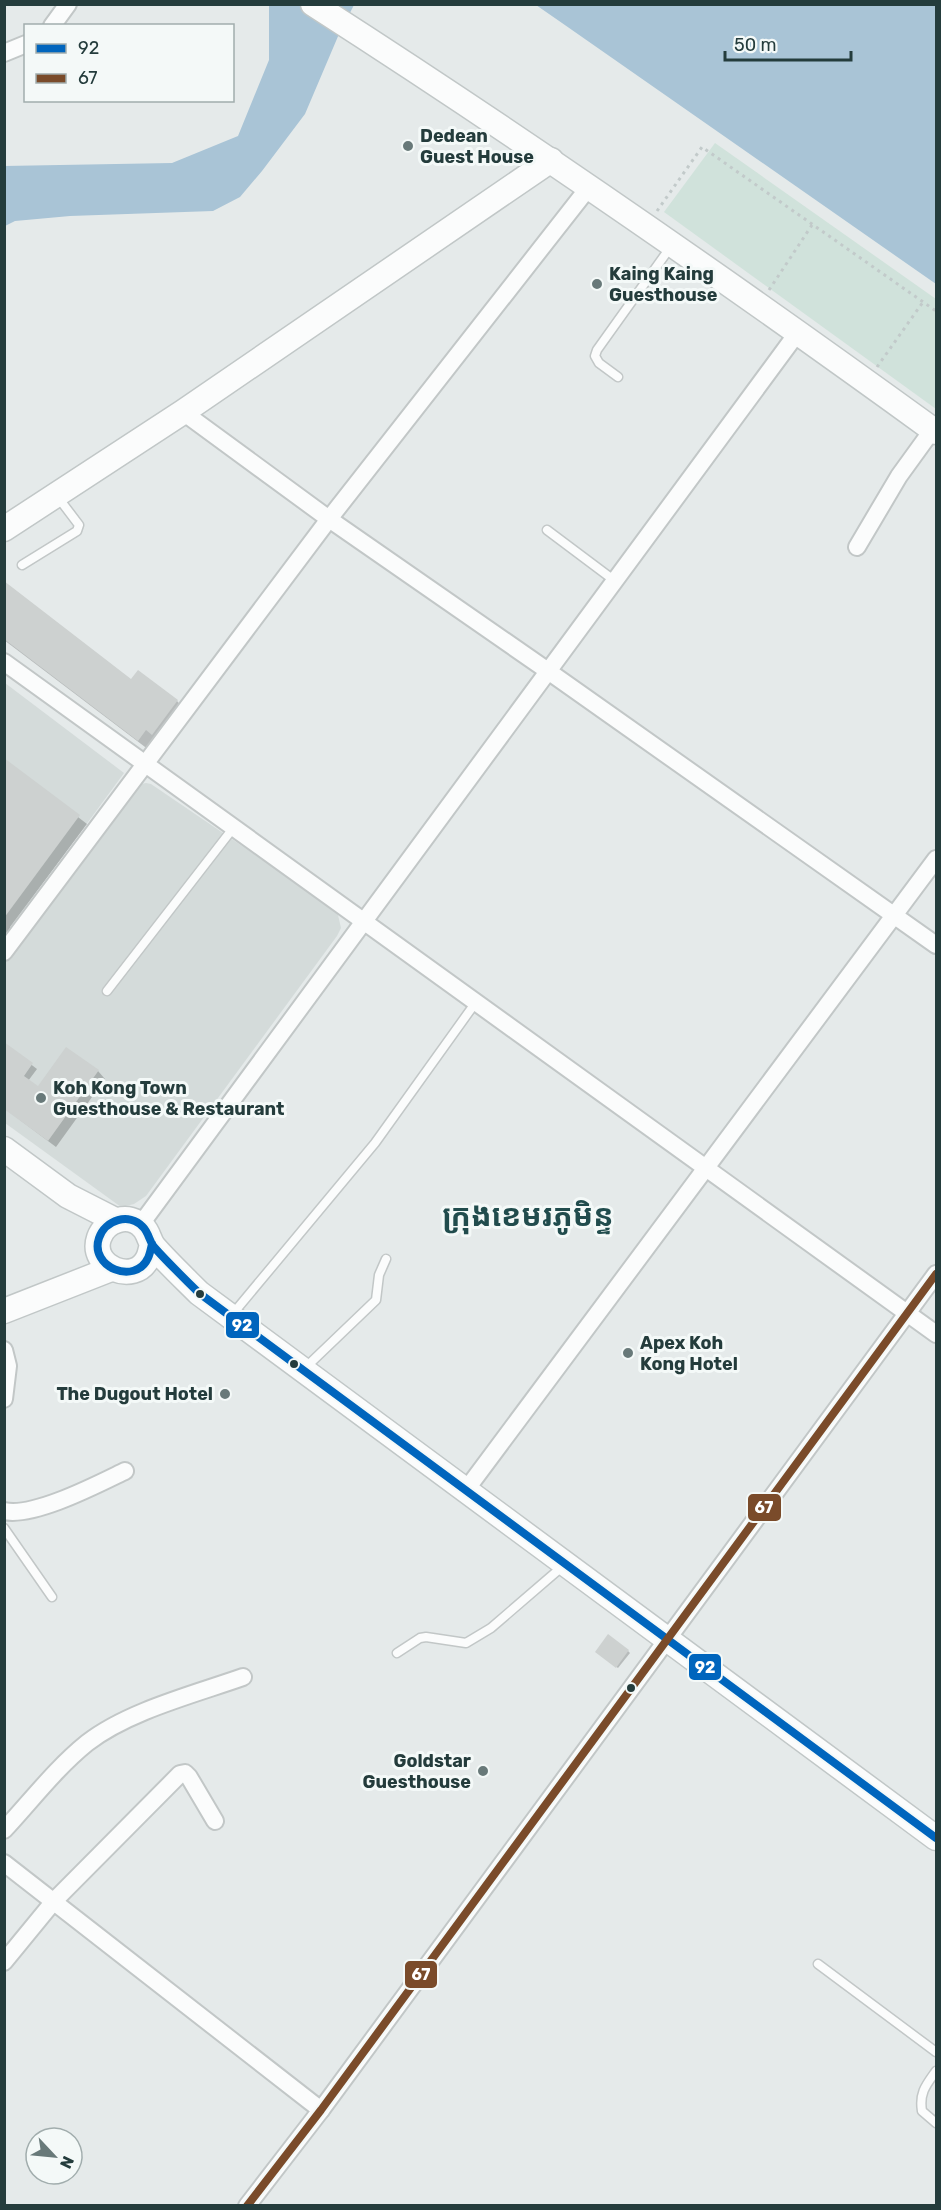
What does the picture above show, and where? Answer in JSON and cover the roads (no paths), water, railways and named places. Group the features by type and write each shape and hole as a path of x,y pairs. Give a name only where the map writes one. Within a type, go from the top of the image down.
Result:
{"street":[{"path":"53,24 68,4"},
{"path":"313,4 551,160 935,430 899,476 857,547"},
{"path":"4,53 24,45"},
{"path":"4,529 183,412 551,160"},
{"path":"4,952 329,519 589,187"},
{"path":"68,1196 103,1253 128,1272 137,1269 148,1259 146,1234 363,921 798,332"},
{"path":"183,412 329,519 936,945"},
{"path":"4,662 936,1334"},
{"path":"466,1490 936,859"},
{"path":"4,1149 68,1196 116,1220"},
{"path":"4,1311 79,1283 103,1253 105,1227 116,1220 124,1218 133,1220 199,1293 936,1838"},
{"path":"137,1269 199,1293"},
{"path":"247,2205 321,2110 936,1274"},
{"path":"4,1350 9,1366 4,1399"},
{"path":"4,1511 59,1502 125,1472"},
{"path":"4,1830 65,1764 88,1743 129,1718 243,1677"},
{"path":"4,1962 54,1901 180,1774 185,1773 189,1777 215,1821"},
{"path":"4,1863 321,2110"}],"lane":[{"path":"618,377 599,363 595,356 597,350 672,245"},
{"path":"22,565 77,531 79,525 56,495"},
{"path":"547,530 615,580"},
{"path":"107,991 234,827"},
{"path":"231,1316 375,1143 476,1002"},
{"path":"303,1369 376,1300 379,1275 386,1259"},
{"path":"4,1528 52,1597"},
{"path":"397,1653 426,1636 466,1643 490,1628 566,1563"},
{"path":"818,1964 936,2052"},
{"path":"936,2071 923,2090 920,2099 922,2111 936,2122"}],"water":[{"path":"269,5 354,5 305,114 240,197 213,211 70,216 15,221 5,226 4,166 172,163 238,136 269,60"},
{"path":"536,5 936,5 936,284 562,23"}],"place":[{"name":"Dedean Guest House","path":"408,146"},
{"name":"Kaing Kaing Guesthouse","path":"597,284"},
{"name":"Koh Kong Town Guesthouse & Restaurant","path":"41,1098"},
{"name":"Apex Koh Kong Hotel","path":"628,1353"},
{"name":"The Dugout Hotel","path":"225,1394"},
{"name":"Goldstar Guesthouse","path":"483,1771"}],"district":[{"name":"ក្រុងខេមរភូមិន្ទ","path":"528,1216"}]}
